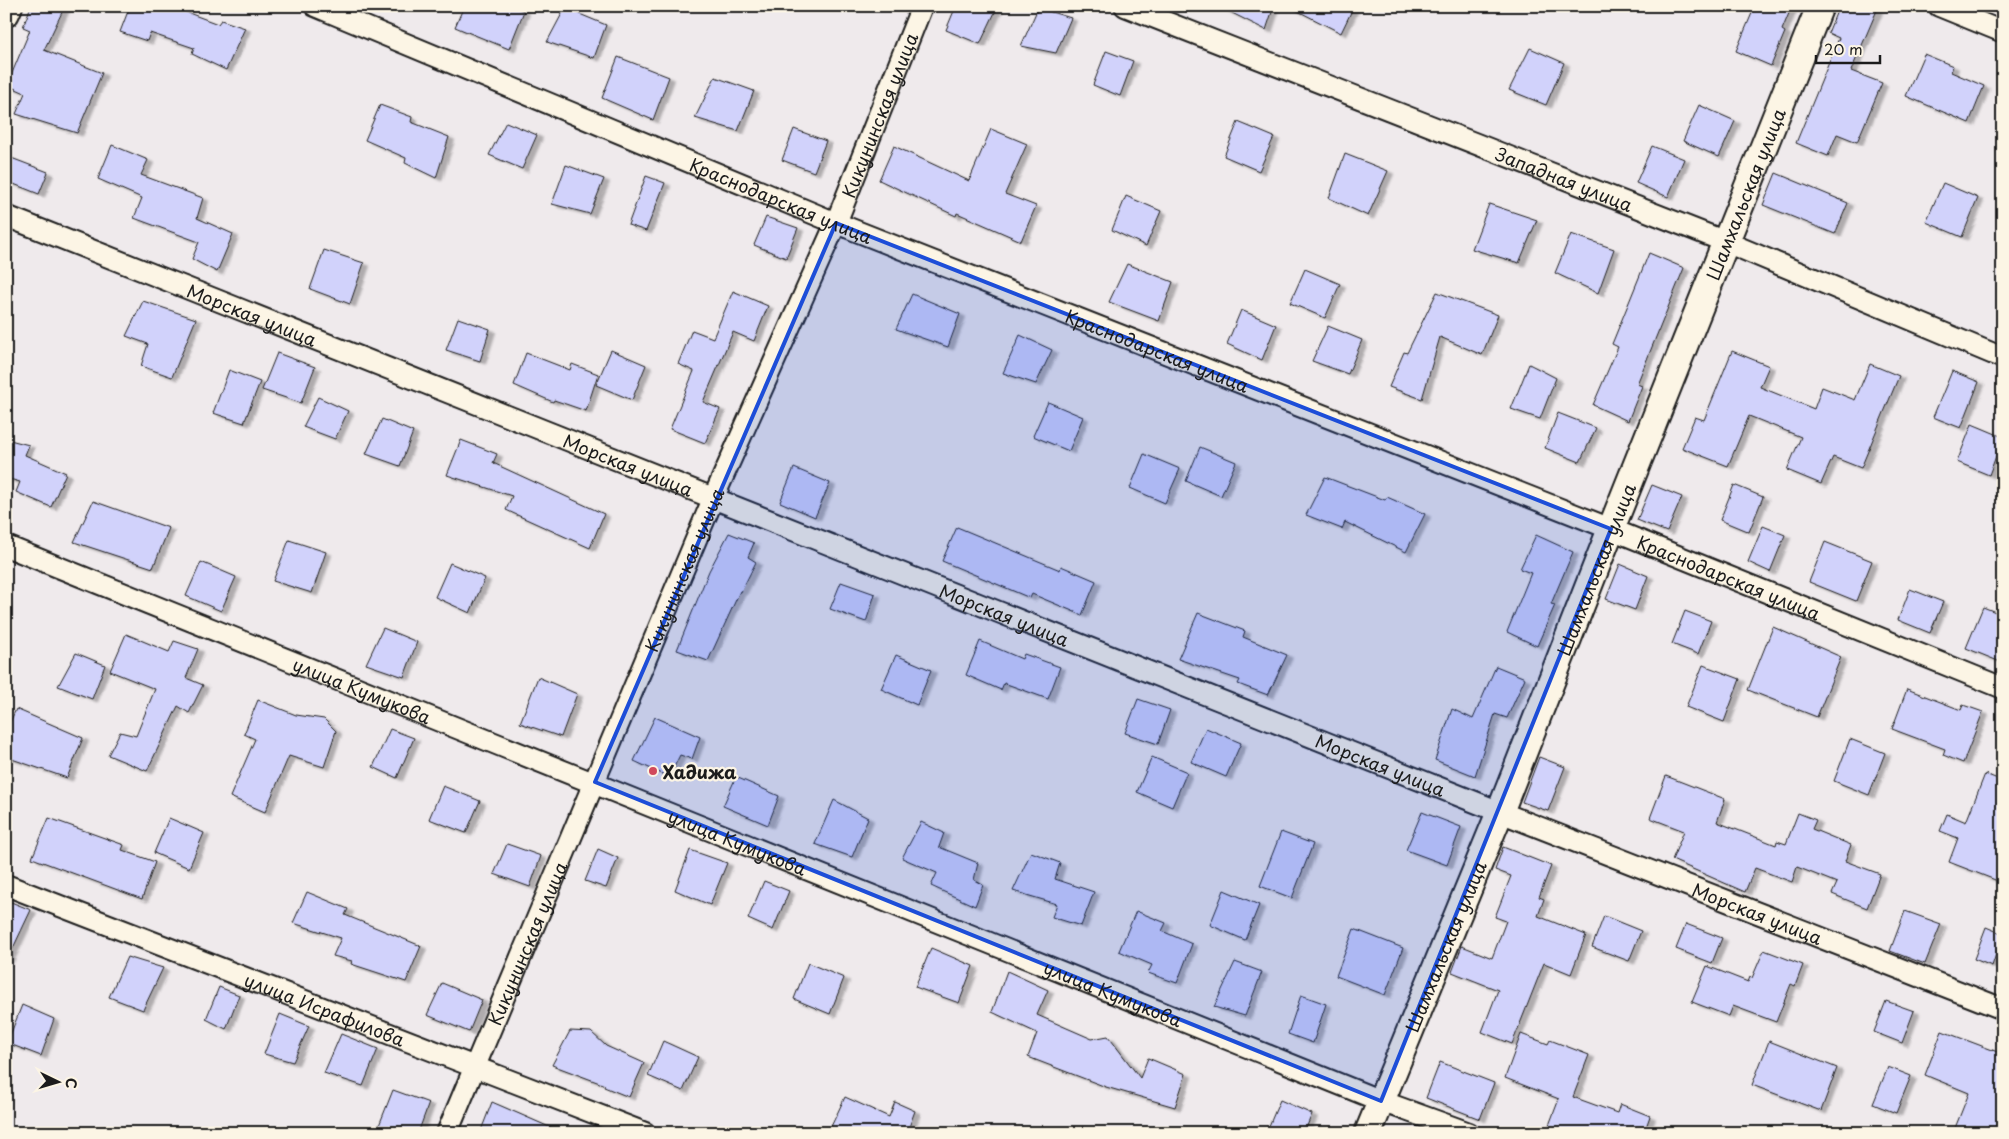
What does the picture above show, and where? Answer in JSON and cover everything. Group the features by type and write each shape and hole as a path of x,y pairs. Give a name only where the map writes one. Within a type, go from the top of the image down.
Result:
{"street":[{"path":"6,13 9,6"},
{"name":"Краснодарская улица","path":"315,6 836,223 1611,530 2003,688"},
{"name":"Кикунинская улица","path":"448,1133 474,1066 713,499 836,223 922,6"},
{"name":"Западная улица","path":"1125,6 1726,242 2003,358"},
{"name":"Шамхальская улица","path":"1368,1133 1500,812 1820,6"},
{"path":"1939,6 2003,32"},
{"name":"Морская улица","path":"6,216 1500,812 2003,1009"},
{"name":"улица Кумукова","path":"6,546 1382,1101 1469,1133"},
{"name":"улица Исрафилова","path":"6,885 645,1133"}],"highlighted area":[{"path":"836,223 1611,529 1381,1101 595,782"}],"building":[{"path":"31,6 65,6 44,50 102,73 77,133 16,114 25,93 7,85 30,30 23,27"},
{"path":"130,6 170,6 218,24 221,20 245,28 226,70 192,54 194,48 150,33 147,41 120,32"},
{"path":"464,6 511,6 524,11 509,49 455,27"},
{"path":"956,6 998,6 980,44 946,30"},
{"path":"1218,6 1274,6 1266,30"},
{"path":"1288,6 1354,6 1341,33"},
{"path":"1755,6 1792,6 1782,30 1785,32 1771,66 1736,51"},
{"path":"1839,6 1867,6 1877,10 1851,71 1882,83 1857,142 1837,134 1828,156 1796,143 1839,38 1828,33"},
{"path":"565,8 606,25 594,58 547,42"},
{"path":"1038,8 1071,18 1056,53 1021,46"},
{"path":"1530,48 1564,63 1546,105 1509,90"},
{"path":"1106,51 1133,61 1120,96 1093,85"},
{"path":"1924,54 1953,66 1951,72 1984,86 1969,123 1906,96"},
{"path":"618,57 669,77 653,120 602,98"},
{"path":"715,77 754,91 738,131 695,118"},
{"path":"380,105 412,117 411,122 449,137 436,178 405,163 406,158 365,140"},
{"path":"1699,105 1735,121 1719,157 1683,141"},
{"path":"506,122 537,135 522,169 489,155"},
{"path":"1238,122 1274,137 1259,171 1224,156"},
{"path":"794,129 826,141 814,172 782,160"},
{"path":"991,129 1027,144 1005,194 1036,206 1021,241 957,213 956,216 879,180 894,146 969,181"},
{"path":"112,145 148,160 141,175 203,198 197,218 233,234 217,272 192,259 199,242 134,218 142,198 98,179"},
{"path":"1652,146 1684,159 1668,197 1636,183"},
{"path":"1345,154 1388,171 1368,216 1329,198"},
{"path":"6,156 48,172 39,194 6,181"},
{"path":"566,165 604,179 590,214 552,204"},
{"path":"1776,173 1848,203 1835,234 1763,205"},
{"path":"646,176 665,183 646,231 628,225"},
{"path":"1943,183 1978,198 1962,237 1926,222"},
{"path":"1126,196 1161,211 1146,246 1112,230"},
{"path":"1489,204 1537,220 1519,263 1472,249"},
{"path":"766,217 798,228 786,258 754,245"},
{"path":"1571,234 1614,249 1598,293 1555,273"},
{"path":"324,250 364,263 350,304 310,289"},
{"path":"1649,253 1684,268 1637,384 1642,386 1628,421 1593,405 1618,347 1612,344"},
{"path":"1127,264 1173,282 1159,321 1109,302"},
{"path":"1305,269 1340,284 1325,318 1290,303"},
{"path":"733,291 768,306 754,341 733,332 703,402 720,409 705,443 670,429 694,371 678,364 692,330 713,338"},
{"path":"1437,292 1498,315 1482,355 1440,337 1422,399 1389,387 1404,352 1407,353"},
{"path":"912,294 960,314 948,347 896,329"},
{"path":"143,301 196,319 172,377 141,366 148,344 126,336"},
{"path":"1241,310 1276,325 1262,360 1227,344"},
{"path":"458,318 490,329 480,361 446,350"},
{"path":"1328,326 1362,340 1348,374 1312,361"},
{"path":"1020,335 1052,350 1036,384 1003,373"},
{"path":"611,350 646,365 632,400 596,385"},
{"path":"1732,351 1769,366 1760,387 1814,409 1822,387 1855,400 1870,364 1899,376 1861,468 1833,457 1821,484 1787,470 1801,437 1749,416 1728,466 1682,448 1695,417 1704,420"},
{"path":"277,353 315,367 301,403 262,390"},
{"path":"526,353 570,370 572,364 598,374 586,411 554,400 553,402 514,385"},
{"path":"1529,364 1556,378 1540,419 1511,409"},
{"path":"229,370 260,382 244,423 213,413"},
{"path":"1952,371 1979,382 1961,428 1933,417"},
{"path":"318,397 348,411 335,439 303,427"},
{"path":"1048,402 1083,417 1069,451 1033,436"},
{"path":"1558,413 1596,428 1580,462 1545,448"},
{"path":"382,419 413,432 400,466 366,454"},
{"path":"1972,424 2003,437 1989,475 1957,462"},
{"path":"6,439 29,445 25,455 66,473 51,507 16,492 20,482 6,478"},
{"path":"461,440 497,454 493,463 604,514 590,548 506,510 512,496 447,475"},
{"path":"1200,447 1236,462 1221,496 1186,481"},
{"path":"1144,454 1180,469 1165,503 1130,488"},
{"path":"794,468 830,483 815,517 780,502"},
{"path":"1325,477 1385,500 1387,497 1425,514 1406,552 1345,522 1342,529 1306,515"},
{"path":"1652,485 1682,497 1667,532 1637,520"},
{"path":"1734,485 1763,497 1749,532 1720,520"},
{"path":"93,501 169,528 153,568 74,542"},
{"path":"1763,526 1785,535 1770,572 1748,562"},
{"path":"957,527 1060,570 1061,566 1096,581 1082,615 1032,594 1030,598 942,561"},
{"path":"729,533 754,543 748,557 756,562 740,591 708,661 677,650 709,571"},
{"path":"1536,535 1573,552 1551,604 1555,605 1537,646 1507,632 1531,573 1520,569"},
{"path":"289,540 326,552 312,593 273,581"},
{"path":"1825,542 1872,561 1856,601 1809,582"},
{"path":"201,562 236,577 221,611 186,596"},
{"path":"450,563 485,578 470,613 435,597"},
{"path":"1620,564 1648,576 1635,610 1606,599"},
{"path":"841,582 875,594 866,622 830,609"},
{"path":"1910,589 1943,602 1930,633 1898,620"},
{"path":"1983,607 2003,615 2003,663 1966,648"},
{"path":"1685,611 1711,621 1698,654 1672,644"},
{"path":"1198,613 1245,631 1243,637 1287,655 1268,695 1238,684 1240,680 1178,659"},
{"path":"1773,627 1841,657 1817,717 1748,690"},
{"path":"383,628 417,642 404,677 366,664"},
{"path":"126,634 169,652 174,641 198,649 186,678 203,685 189,713 178,706 147,771 108,755 120,732 136,736 155,689 110,671"},
{"path":"980,641 1022,659 1024,654 1060,667 1048,699 1004,683 1001,690 966,675"},
{"path":"76,653 105,665 92,699 58,686"},
{"path":"896,655 931,670 917,705 881,689"},
{"path":"1703,665 1740,679 1724,722 1686,707"},
{"path":"1496,666 1525,678 1507,718 1495,714 1475,776 1435,760 1452,709 1473,719"},
{"path":"538,677 577,694 561,737 520,723"},
{"path":"1907,689 1961,710 1963,705 1983,712 1963,763 1943,755 1945,749 1892,729"},
{"path":"1138,699 1170,710 1158,744 1125,733"},
{"path":"258,700 296,715 324,719 336,731 324,767 289,756 265,812 230,797 255,739 244,734"},
{"path":"16,709 83,738 67,778 6,757 6,731"},
{"path":"655,717 700,737 692,759 680,755 669,777 634,761"},
{"path":"1206,728 1241,743 1226,777 1191,762"},
{"path":"390,729 414,738 397,778 373,767"},
{"path":"1850,739 1885,753 1869,795 1834,781"},
{"path":"1152,757 1187,772 1172,807 1137,792"},
{"path":"1539,757 1565,767 1548,811 1522,802"},
{"path":"1985,774 2003,781 2003,883 1949,862 1958,838 1940,831 1947,814 1966,822"},
{"path":"1666,776 1725,799 1717,822 1776,845 1777,841 1786,844 1798,813 1816,820 1812,829 1851,845 1845,861 1880,874 1867,908 1832,894 1837,883 1797,867 1792,882 1755,868 1745,892 1672,860 1684,831 1650,818"},
{"path":"736,777 779,796 768,825 723,806"},
{"path":"443,786 480,801 466,833 429,819"},
{"path":"834,800 868,818 852,857 815,844"},
{"path":"1422,812 1461,827 1447,865 1406,850"},
{"path":"49,818 124,845 122,850 155,862 142,899 32,858"},
{"path":"169,818 204,833 189,868 154,853"},
{"path":"921,822 944,833 939,847 978,863 974,880 983,885 975,906 931,886 937,873 902,858"},
{"path":"1281,832 1313,844 1292,898 1260,886"},
{"path":"507,844 541,856 530,887 494,874"},
{"path":"1503,847 1551,866 1539,897 1544,899 1538,916 1586,935 1571,974 1544,963 1512,1044 1482,1032 1498,990 1452,972 1462,946 1492,958 1506,921 1495,917 1511,876 1495,870"},
{"path":"598,849 618,858 606,888 585,881"},
{"path":"690,850 727,863 710,905 675,890"},
{"path":"1031,852 1060,863 1055,879 1094,892 1081,926 1052,917 1057,904 1013,891"},
{"path":"764,881 789,891 773,930 748,919"},
{"path":"1224,890 1259,905 1245,940 1210,925"},
{"path":"307,892 348,909 345,915 421,946 406,982 351,964 352,961 333,956 341,938 293,923"},
{"path":"6,900 31,910 6,963"},
{"path":"1136,911 1166,923 1162,931 1192,944 1177,983 1148,973 1152,965 1119,951"},
{"path":"1905,911 1941,924 1925,964 1890,951"},
{"path":"1604,916 1641,931 1629,961 1592,947"},
{"path":"1686,924 1722,938 1712,963 1676,949"},
{"path":"1986,927 2003,934 1992,966 1974,959"},
{"path":"1354,929 1403,948 1385,995 1336,976"},
{"path":"931,948 973,966 959,1003 915,987"},
{"path":"1764,950 1803,965 1795,986 1791,984 1776,1022 1733,1006 1729,1016 1692,1002 1707,966 1748,982 1750,977 1752,978"},
{"path":"127,957 163,968 143,1010 109,997"},
{"path":"1235,962 1262,972 1245,1016 1214,1007"},
{"path":"808,963 844,978 830,1014 794,999"},
{"path":"1007,971 1048,990 1037,1015 1092,1039 1108,1036 1140,1078 1148,1058 1186,1074 1175,1107 1106,1087 1028,1057 1037,1033 992,1012"},
{"path":"442,983 482,1000 469,1032 427,1015"},
{"path":"219,987 239,995 226,1029 206,1019"},
{"path":"1301,995 1326,1004 1313,1043 1288,1034"},
{"path":"1886,1001 1914,1011 1902,1043 1874,1032"},
{"path":"22,1005 54,1019 41,1056 7,1043"},
{"path":"280,1014 309,1026 293,1062 264,1054"},
{"path":"570,1031 591,1032 606,1046 644,1063 629,1097 604,1087 605,1085 552,1065"},
{"path":"1942,1031 2003,1054 2003,1132 1987,1126 1985,1133 1953,1133 1969,1093 1925,1075"},
{"path":"341,1034 378,1049 363,1086 324,1073"},
{"path":"1521,1034 1548,1044 1550,1040 1589,1055 1573,1097 1617,1113 1620,1104 1650,1116 1644,1133 1546,1133 1559,1099 1505,1078"},
{"path":"663,1041 698,1057 683,1091 648,1076"},
{"path":"1769,1041 1837,1068 1821,1111 1752,1085"},
{"path":"1440,1062 1494,1083 1480,1119 1426,1098"},
{"path":"1888,1067 1911,1076 1896,1113 1873,1104"},
{"path":"393,1090 429,1103 418,1133 393,1133 378,1128"},
{"path":"845,1097 889,1117 895,1102 915,1111 909,1127 923,1133 828,1133"},
{"path":"1280,1100 1312,1114 1304,1133 1266,1133"},
{"path":"492,1102 563,1133 480,1133"}],"place":[{"name":"Хадижа","path":"653,771"}]}
